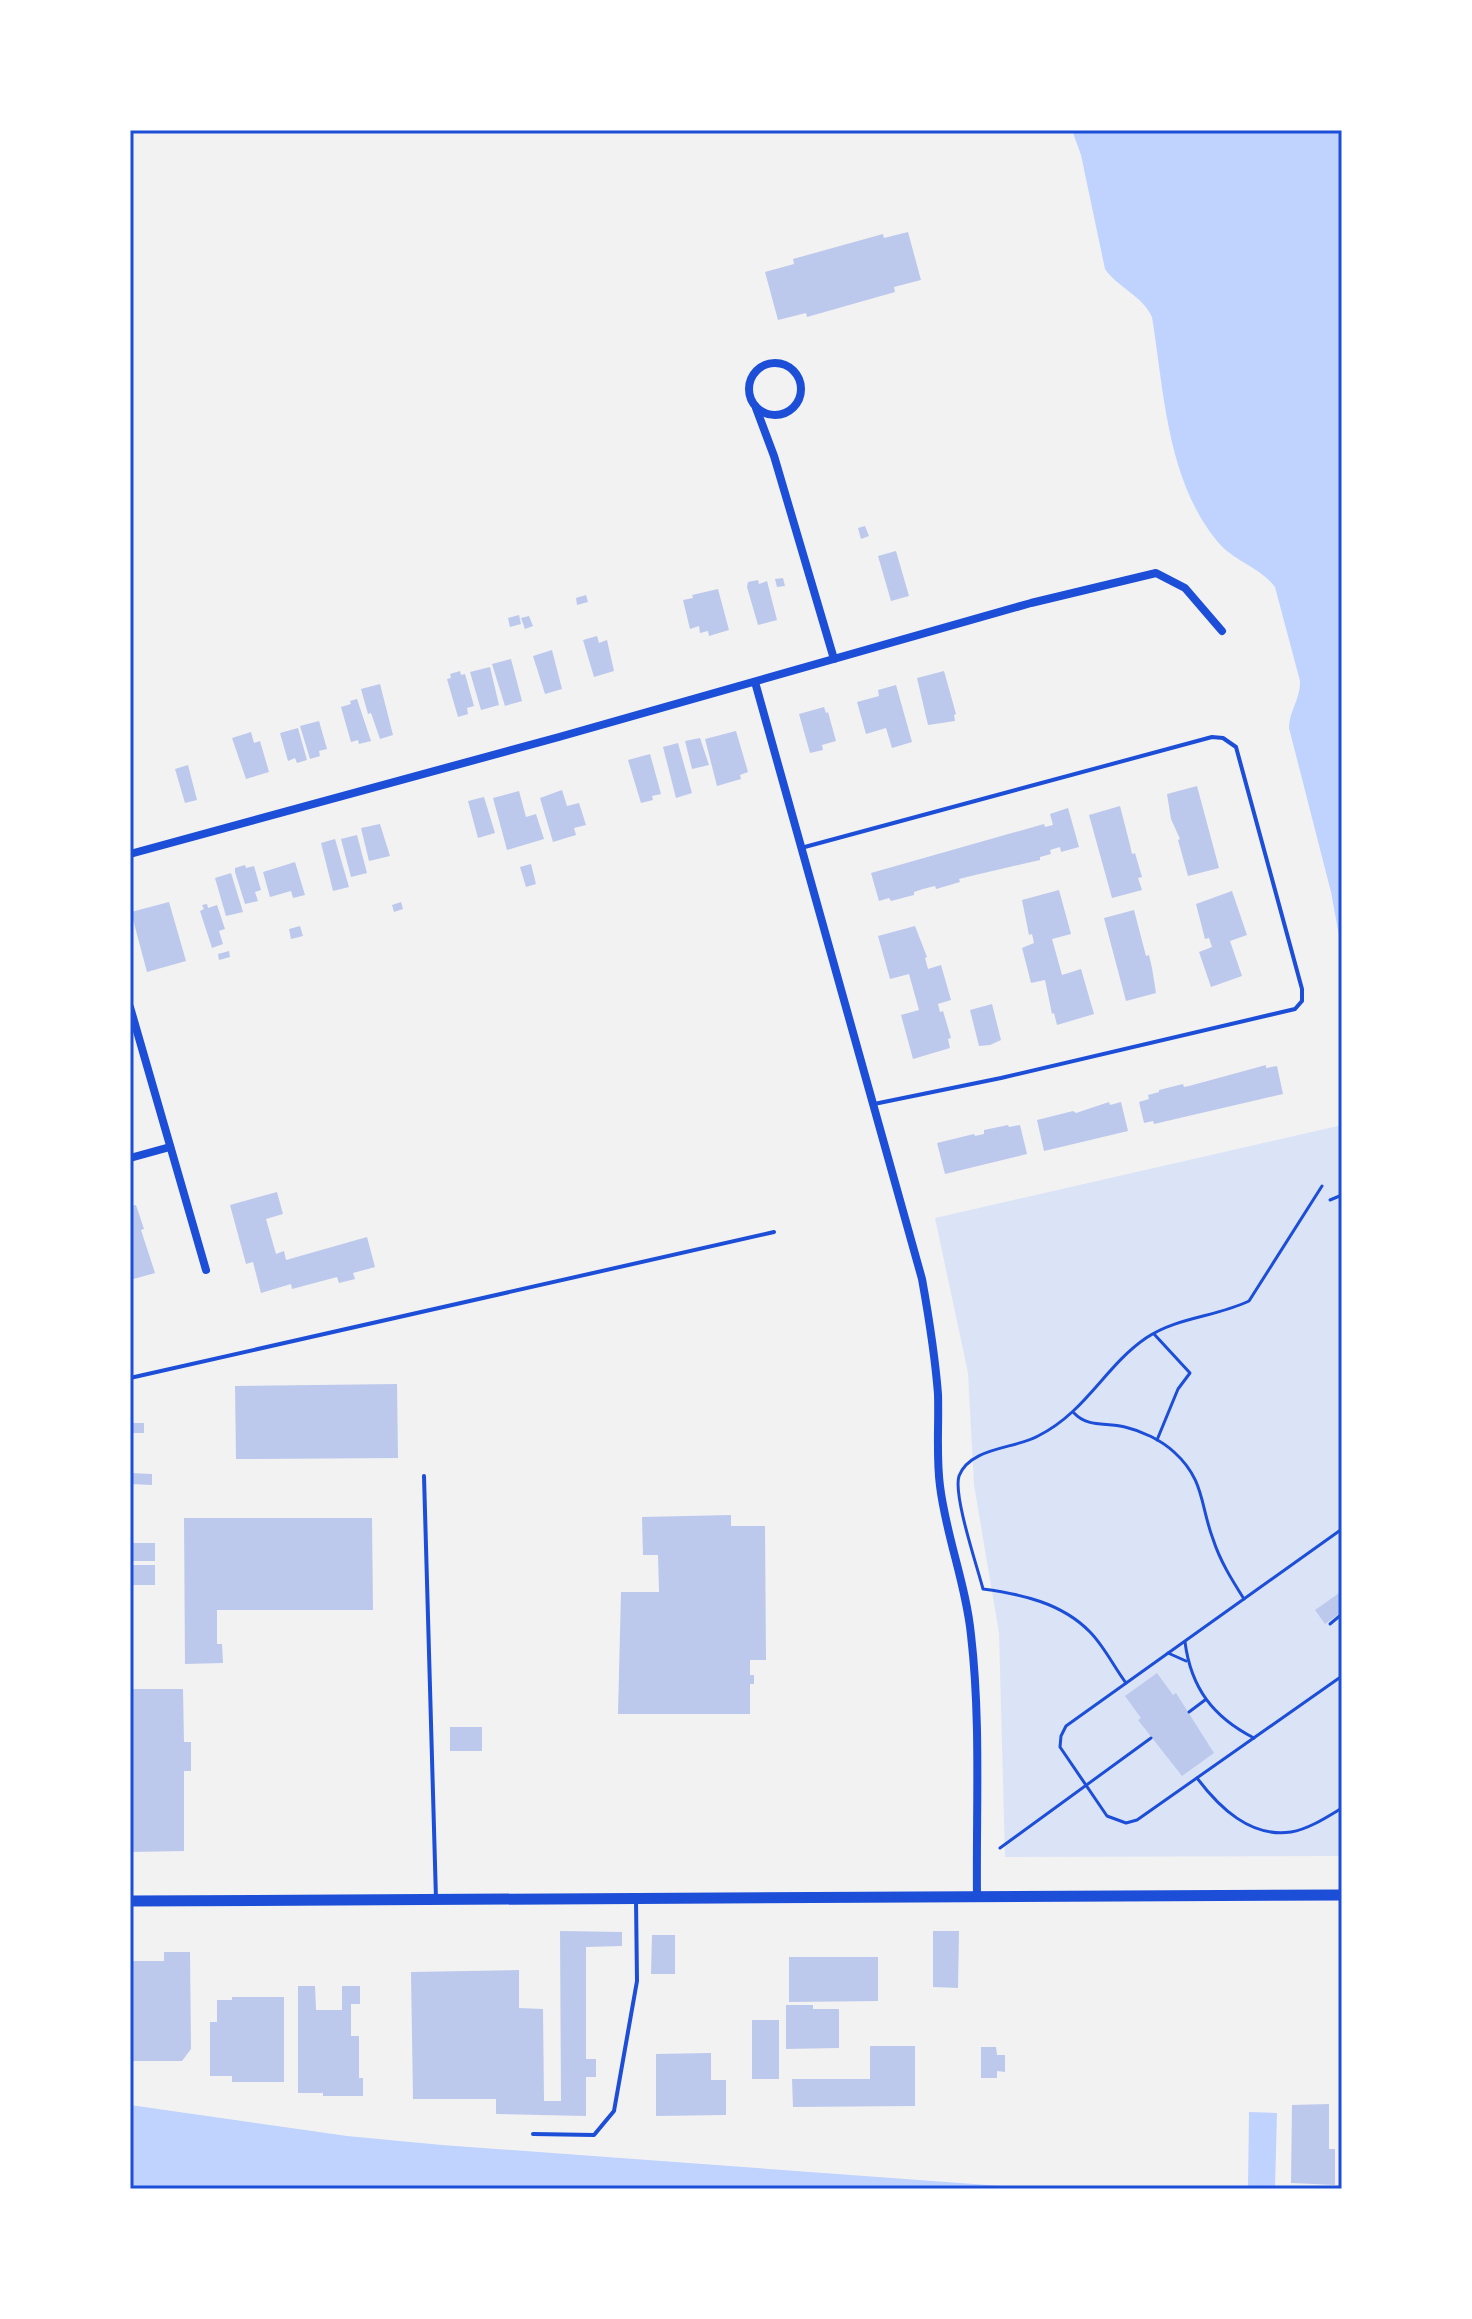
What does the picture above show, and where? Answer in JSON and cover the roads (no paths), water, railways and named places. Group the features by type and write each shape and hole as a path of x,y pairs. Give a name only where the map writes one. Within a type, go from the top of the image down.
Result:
{"street":[{"path":"756,408 772,416 780,416 795,407 802,391 801,383 791,368 784,364 766,364 753,376 749,393 774,456 834,659"},
{"path":"130,854 1031,603 1156,573 1185,588 1222,631"},
{"path":"755,682 922,1279 938,1394 939,1482 944,1517 963,1584 971,1632 977,1897"},
{"path":"130,1007 206,1270"},
{"path":"130,1158 170,1147"},
{"path":"130,1901 1342,1895"}],"lane":[{"path":"801,848 1212,737 1223,738 1236,747 1302,989 1302,1001 1295,1009 1001,1078 874,1104"},
{"path":"130,1378 774,1232"},
{"path":"424,1476 436,1901"},
{"path":"533,2134 594,2135 614,2111 637,1981 636,1900"}],"water":[{"path":"1072,130 1342,130 1342,952 1331,892 1289,728 1300,681 1275,587 1262,574 1223,548 1200,517 1187,491 1170,434 1152,317 1148,309 1105,269 1081,155"},
{"path":"130,2105 347,2136 442,2145 1043,2189 130,2189"},
{"path":"1249,2112 1277,2113 1275,2189 1248,2189"}]}
